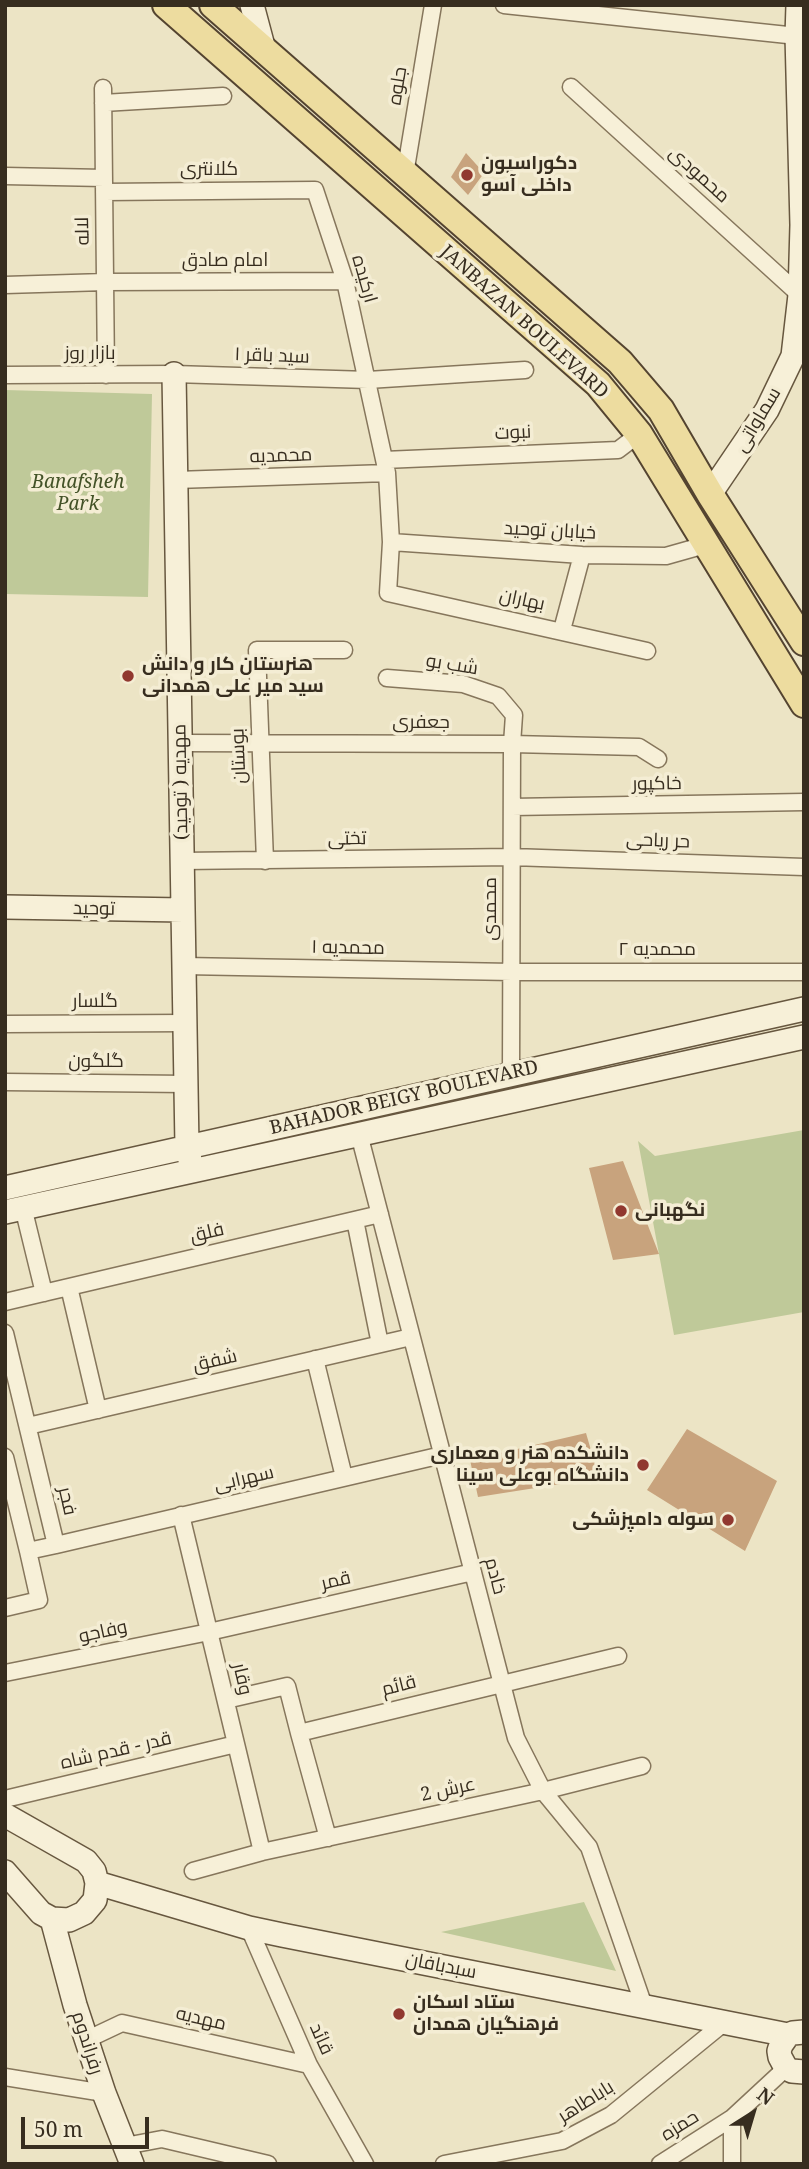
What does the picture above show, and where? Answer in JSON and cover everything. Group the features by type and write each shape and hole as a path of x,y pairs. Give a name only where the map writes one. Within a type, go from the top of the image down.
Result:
{"main road":[{"name":"JANBAZAN BOULEVARD","path":"166,5 598,384 639,434 804,704"},
{"name":"JANBAZAN BOULEVARD","path":"213,5 620,362 661,410 710,494 802,636"},
{"path":"446,251 467,226"}],"street":[{"path":"252,5 264,50"},
{"name":"جلوه","path":"405,174 433,5"},
{"path":"504,5 797,36"},
{"name":"سماواتی","path":"710,494 767,410 798,358 803,225 798,5"},
{"name":"محمودی","path":"570,88 800,295"},
{"name":"لاله","path":"106,374 103,95 223,96"},
{"name":"کلانتری","path":"5,176 104,185 315,190"},
{"name":"ارکیده","path":"315,190 345,281 386,467 391,542 388,593"},
{"name":"امام صادق","path":"5,285 345,281"},
{"name":"سید باقر ۱","path":"174,374 368,380 525,370"},
{"name":"بازار روز","path":"5,375 174,374"},
{"name":"مهدیه ( توحید)","path":"174,374 186,1084 190,1158"},
{"name":"نبوت","path":"386,467 618,450 639,434"},
{"name":"محمدیه","path":"176,480 386,467"},
{"name":"خیابان توحید","path":"391,542 582,555 666,556 705,545"},
{"path":"562,631 582,555"},
{"name":"بهاران","path":"388,593 647,651"},
{"name":"بوستان","path":"265,860 257,650 344,650"},
{"name":"شب بو","path":"387,678 463,684 498,696 514,715 512,744"},
{"name":"جعفری","path":"181,743 639,747 659,759"},
{"name":"محمدی","path":"511,1074 512,744"},
{"name":"خاکپور","path":"512,807 804,802"},
{"name":"تختی","path":"183,861 512,857"},
{"name":"حر ریاحی","path":"512,857 804,867"},
{"name":"توحید","path":"5,907 183,910"},
{"name":"محمدیه ۱","path":"184,966 512,972"},
{"name":"محمدیه ۲","path":"512,972 804,972"},
{"name":"BAHADOR BEIGY BOULEVARD","path":"14,1209 190,1158 511,1074 804,1009"},
{"name":"گلسار","path":"5,1024 185,1023"},
{"name":"BAHADOR BEIGY BOULEVARD","path":"5,1188 359,1134 804,1037"},
{"name":"گلگون","path":"5,1082 186,1084"},
{"name":"خادم","path":"359,1134 516,1738 543,1791 589,1847 644,2006"},
{"path":"14,1209 44,1293"},
{"name":"فلق","path":"5,1302 380,1214"},
{"path":"355,1220 380,1344"},
{"path":"69,1287 98,1410"},
{"name":"فجر","path":"5,1333 56,1545 28,1551"},
{"name":"شفق","path":"28,1426 411,1337"},
{"path":"315,1359 344,1478"},
{"name":"سهرابی","path":"56,1545 442,1455"},
{"path":"5,1457 8,1479 40,1600 5,1608"},
{"path":"8,1479 38,1472"},
{"name":"وقار","path":"181,1516 262,1853"},
{"name":"قمر","path":"209,1632 472,1572"},
{"name":"وفاجو","path":"5,1673 209,1632"},
{"name":"قائم","path":"299,1733 501,1682 618,1656"},
{"path":"226,1700 287,1686 328,1838"},
{"name":"قدر - قدم شاه","path":"5,1799 236,1744"},
{"name":"عرش 2","path":"193,1871 642,1766"},
{"path":"5,1815 86,1861 94,1871 97,1883 94,1900 84,1913 69,1920 52,1919 41,1913 5,1871"},
{"name":"سبدبافان","path":"97,1883 249,1928 796,2034"},
{"name":"رفراندوم","path":"52,1919 86,2040 128,2155"},
{"name":"قائد","path":"249,1928 309,2065 365,2164"},
{"name":"باباطاهر","path":"444,2164 562,2141 611,2115 725,2022"},
{"name":"مهدیه","path":"86,2040 122,2023 309,2065"},
{"path":"795,2070 782,2063 779,2051 780,2045 796,2034"},
{"name":"حمزه","path":"660,2164 732,2118 795,2070"},
{"path":"5,2077 104,2093"},
{"path":"732,2118 732,2164"},
{"path":"128,2155 162,2139 268,2164"}],"green space":[{"name":"Banafsheh Park","path":"5,390 152,394 148,597 5,594"},
{"path":"804,1130 804,1312 674,1335 638,1141 655,1156"},
{"path":"584,1902 616,1971 441,1932"}],"building":[{"name":"دکوراسیون داخلی آسو","path":"466,153 484,173 468,195 451,177"},
{"name":"نگهبانی","path":"623,1161 659,1254 613,1260 589,1168"},
{"name":"سوله دامپزشکی","path":"687,1429 777,1481 745,1551 647,1490"},
{"path":"586,1433 599,1478 478,1497 470,1460"}],"place":[{"name":"دکوراسیون داخلی آسو","path":"467,175"},
{"name":"هنرستان کار و دانش سید میر علی همدانی","path":"128,676"},
{"name":"نگهبانی","path":"621,1211"},
{"name":"دانشکده هنر و معماری دانشگاه بوعلی سینا","path":"643,1465"},
{"name":"سوله دامپزشکی","path":"728,1520"},
{"name":"ستاد اسکان فرهنگیان همدان","path":"399,2014"}]}
